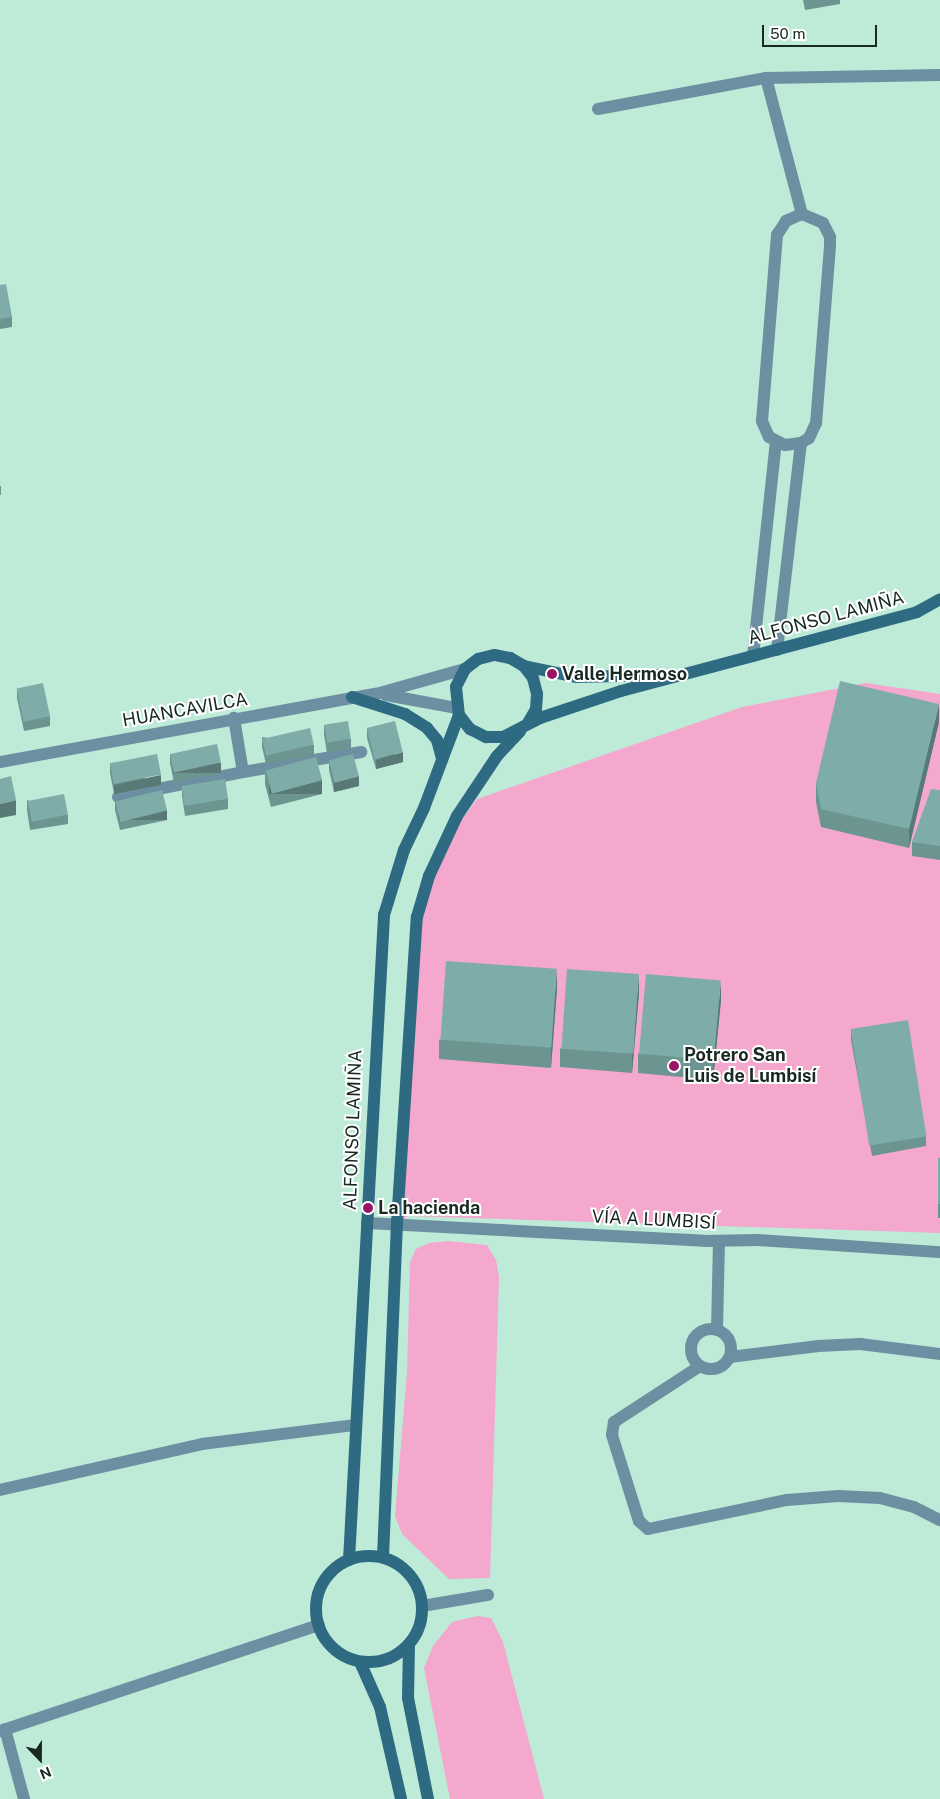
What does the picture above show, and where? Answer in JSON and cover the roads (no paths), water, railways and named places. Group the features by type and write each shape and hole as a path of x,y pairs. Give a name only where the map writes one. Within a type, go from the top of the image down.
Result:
{"street":[{"path":"598,110 766,78 940,75"},
{"path":"766,78 802,214"},
{"path":"802,214 823,223 830,237 816,423 808,438 802,443 784,445 776,442 769,437 762,421 777,235 786,221 802,214"},
{"path":"753,656 776,442"},
{"path":"776,650 802,443"},
{"name":"ALFONSO LAMIÑA","path":"524,727 621,691 917,612 940,600"},
{"path":"383,1557 397,1223 417,916 429,876 457,816 475,787 524,727 536,710 538,694 534,678 524,666 510,658 494,655 478,659 466,669 456,687 457,711 470,729 486,737 503,737 524,727"},
{"name":"ALFONSO LAMIÑA","path":"524,666 552,674 607,678 649,676 718,666"},
{"name":"HUANCAVILCA","path":"0,762 234,718 376,694 466,669"},
{"name":"HUANCAVILCA","path":"376,694 457,711"},
{"path":"352,697 406,714 428,728 437,740 442,759"},
{"name":"ALFONSO LAMIÑA","path":"348,1560 354,1425 384,915 404,850 442,759 457,711"},
{"path":"234,718 243,772"},
{"path":"118,797 243,772 361,752"},
{"name":"VÍA A LUMBISÍ","path":"367,1223 397,1223 719,1241 757,1240 940,1252"},
{"path":"717,1330 719,1241"},
{"path":"717,1330 730,1341 730,1358"},
{"path":"717,1330 700,1334 694,1341 694,1359 700,1366 711,1369 722,1366 730,1358 818,1346 860,1344 940,1354"},
{"path":"700,1366 614,1422 612,1435 639,1521 648,1529 787,1500 838,1496 880,1498 914,1508 940,1520"},
{"path":"0,1490 202,1444 354,1425"},
{"path":"365,1556 383,1557 400,1565 413,1578 422,1606 419,1629 409,1645 395,1656 378,1662 360,1662 344,1657 330,1646 319,1625 316,1598 323,1582 334,1569 348,1560 365,1556"},
{"path":"422,1606 488,1595"},
{"path":"24,1799 2,1730 319,1625"},
{"path":"409,1645 408,1698 428,1799"},
{"path":"360,1662 380,1707 401,1799"}],"place":[{"name":"Valle Hermoso","path":"552,674"},
{"name":"Potrero San Luis de Lumbisí","path":"674,1066"},
{"name":"La hacienda","path":"368,1208"}]}
